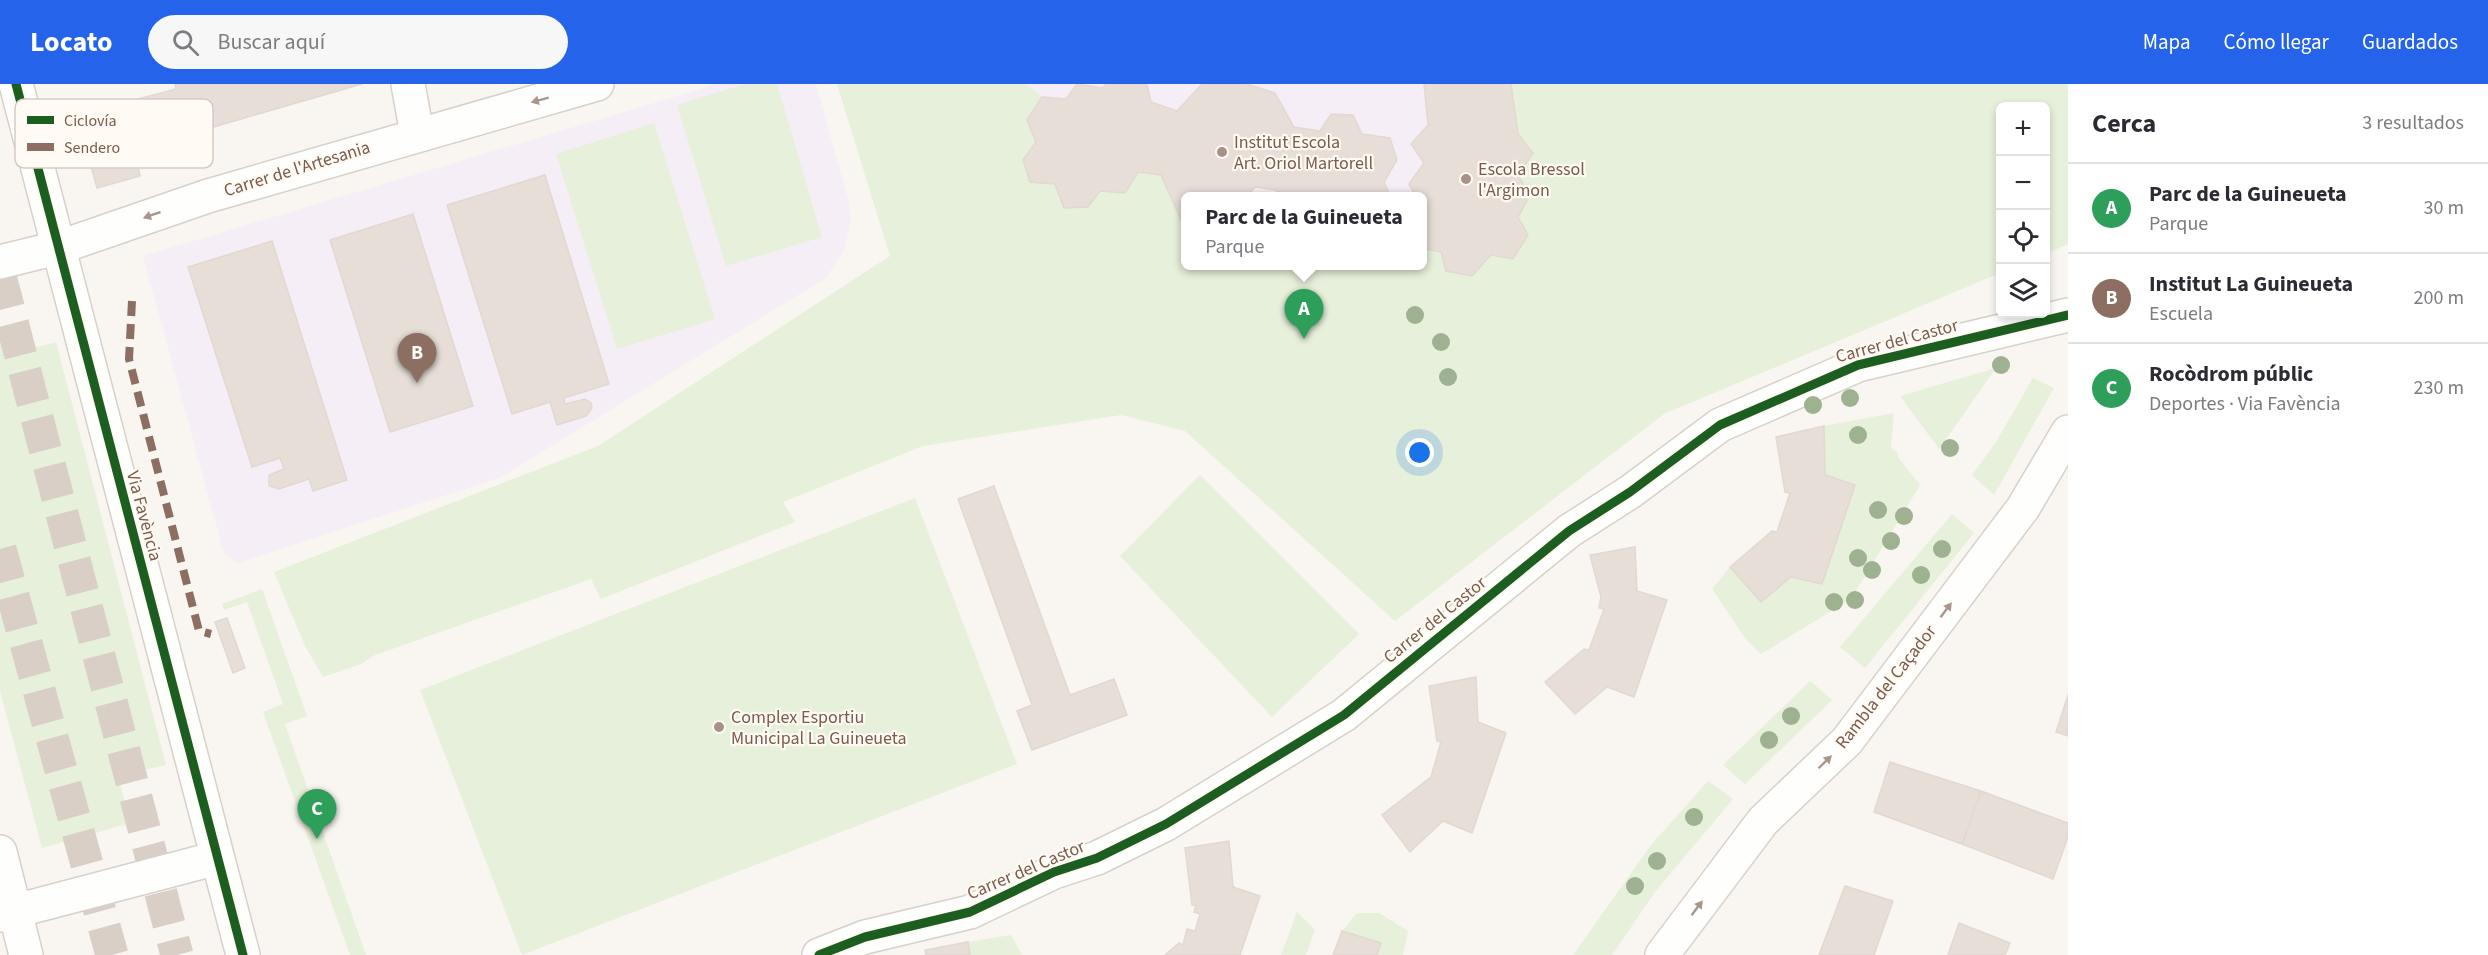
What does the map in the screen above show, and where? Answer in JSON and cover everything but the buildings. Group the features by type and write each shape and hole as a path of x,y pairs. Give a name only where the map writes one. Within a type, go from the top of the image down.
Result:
{"street":[{"name":"Via Favència","path":"15,84 19,99"},
{"path":"408,84 417,134"},
{"name":"Carrer de l'Artesania","path":"0,262 57,248 208,196 597,84"},
{"name":"Via Favència","path":"37,168 243,955"},
{"name":"Carrer del Castor","path":"819,955 865,938 970,912 1054,872 1097,858 1176,818 1344,715 1569,531 1630,492 1720,424 1858,365 2068,315"},
{"name":"Rambla del Caçador","path":"1662,955 1763,821 1847,741 2024,508 2068,432"},
{"path":"0,852 8,913 26,955"},
{"path":"8,913 218,858"}],"shaded area":[{"path":"717,84 816,84 849,202 851,218 845,249 826,278 499,478 238,563 224,554 143,256"},
{"name":"Institut Escola Art. Oriol Martorell","path":"1026,84 1424,84 1428,125 1411,144 1424,163 1409,184 1414,192 1277,192 1255,187 1251,192 1181,192 1181,221 1088,207 1064,208 1030,182 1023,160 1036,142 1027,120 1042,97"}],"green space":[{"path":"745,84 777,84 822,237 726,266 677,105"},
{"path":"837,84 1026,84 1042,97 1027,120 1036,142 1023,160 1030,182 1055,184 1064,208 1088,207 1100,191 1138,172 1161,175 1181,220 1181,270 1427,270 1427,249 1441,252 1447,271 1472,276 1491,255 1513,259 1528,235 1518,217 1530,195 1518,175 1518,134 1511,84 2068,84 2068,244 2050,252 2050,102 1996,102 1996,275 1664,414 1395,621 1185,431 1121,415 923,446 783,502 795,522 601,599 591,579 375,655 361,664 323,677 305,646 274,572 598,446 890,256"},
{"path":"654,123 715,319 617,349 556,154"},
{"path":"0,331 7,355 56,342 166,765 118,776 130,823 42,848 0,691"},
{"path":"1996,368 1939,449 1900,396"},
{"path":"2033,378 2054,388 1994,495 1972,475 1996,442"},
{"path":"1894,413 1891,448 1898,453 1898,457 1920,485 1851,599 1761,654 1745,638 1712,589 1730,567 1822,584 1855,486 1825,475 1824,426"},
{"path":"1200,475 1359,634 1272,717 1120,556"},
{"name":"Complex Esportiu Municipal La Guineueta","path":"915,498 1017,764 522,955 420,690"},
{"path":"1952,514 1974,533 1865,668 1840,647"},
{"path":"262,589 307,716 285,724 366,955 350,955 263,712 283,704 247,602 224,610 222,604"},
{"path":"1810,681 1832,700 1745,784 1723,765"},
{"path":"1708,781 1733,799 1655,892 1612,955 1573,955 1651,845"},
{"path":"1297,912 1315,930 1306,955 1281,955"},
{"path":"1357,913 1379,913 1408,931 1403,955 1377,955 1381,943 1342,931"},
{"path":"1011,935 1022,955 970,955 968,942"}],"tunnel":[{"path":"0,276 177,955"},
{"path":"0,549 112,955"}],"marked path":[{"path":"132,301 129,359 199,631 211,634"}],"cycle path":[{"path":"16,84 20,99"},
{"path":"38,168 243,955"},
{"path":"819,955 865,937 970,912 1054,872 1097,858 1166,824 1344,715 1569,531 1630,492 1720,425 1858,365 2068,315"}],"place":[{"name":"Institut Escola Art. Oriol Martorell","path":"1222,152"},
{"name":"Escola Bressol l'Argimon","path":"1466,179"},
{"name":"Parc de la Guineueta","path":"1304,339"},
{"name":"Institut La Guineueta","path":"417,383"},
{"name":"Complex Esportiu Municipal La Guineueta","path":"719,727"},
{"name":"Rocòdrom públic","path":"317,839"}]}
